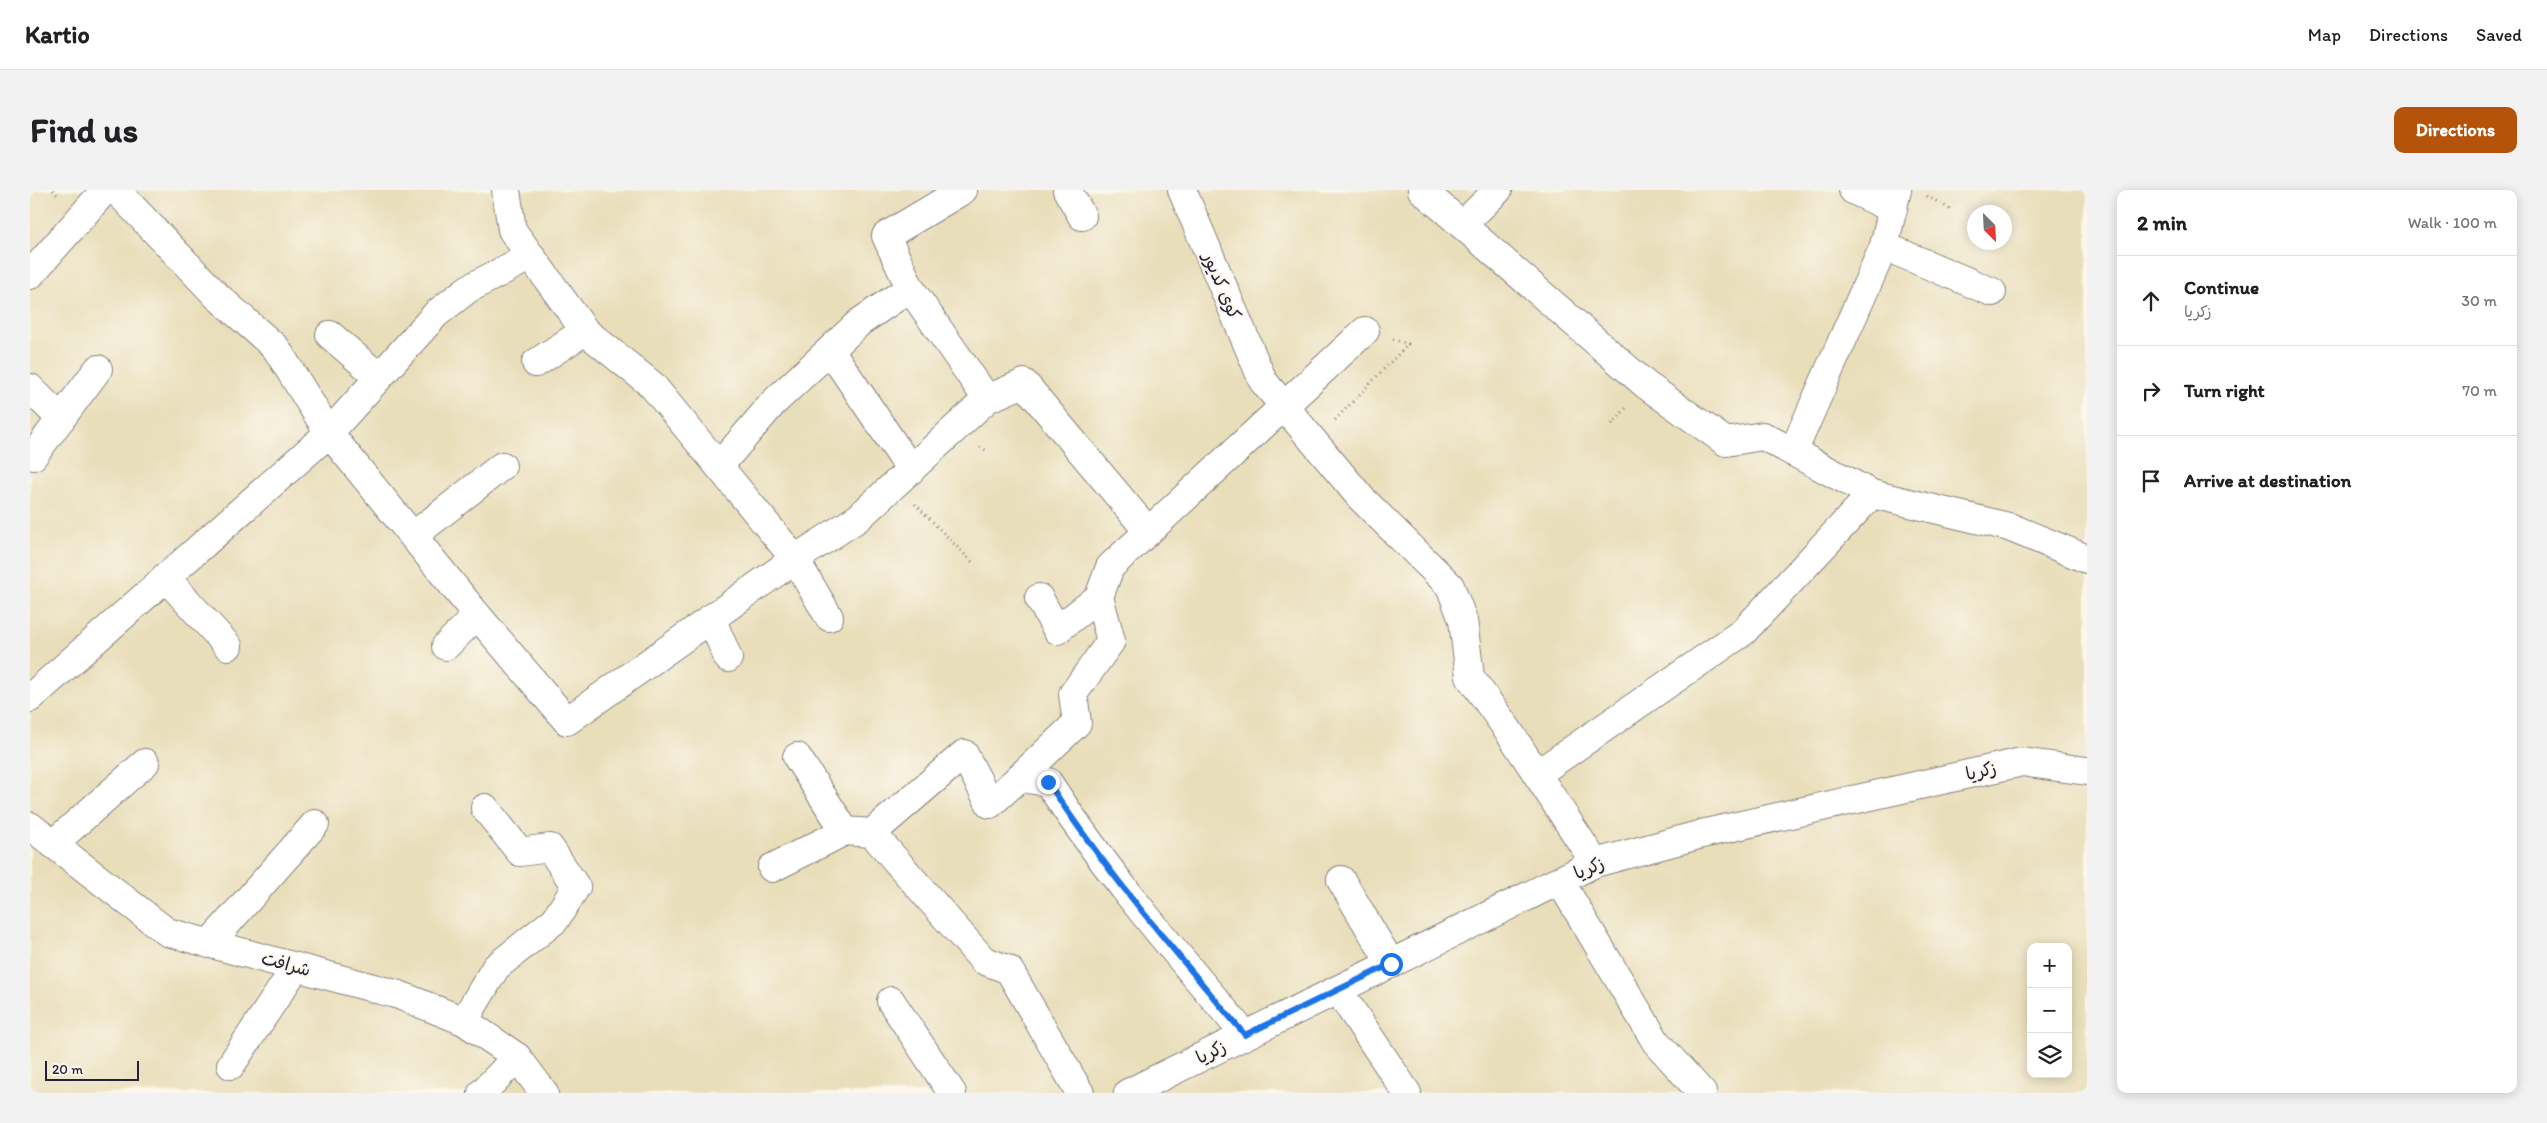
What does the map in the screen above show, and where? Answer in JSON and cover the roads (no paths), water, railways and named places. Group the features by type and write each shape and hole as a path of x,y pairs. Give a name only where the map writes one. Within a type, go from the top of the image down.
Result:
{"street":[{"path":"30,275 105,190"},
{"path":"116,190 218,296 276,348 329,432 477,615 566,720 795,559 858,518 987,399 1024,383 1147,530"},
{"path":"506,190 512,230 585,331 652,385 795,559 829,617"},
{"path":"963,190 886,236 910,288 987,399"},
{"path":"1067,190 1082,216"},
{"name":"کوی کدیور","path":"1182,190 1263,382 1361,498 1450,586 1463,620 1470,678 1537,774 1595,863"},
{"path":"1422,190 1646,384 1726,442 1763,436 1872,494 2009,527 2087,559"},
{"path":"1462,225 1498,190"},
{"path":"1793,452 1904,198 1853,190"},
{"path":"1884,246 1992,292"},
{"path":"30,698 329,432 436,314 468,289 531,256"},
{"path":"719,466 774,402 860,322 910,288"},
{"path":"536,363 585,331"},
{"path":"1039,598 1057,630 1099,597 1110,567 1147,530 1365,331"},
{"path":"330,335 379,377"},
{"path":"830,350 903,477"},
{"path":"33,456 98,369"},
{"path":"30,388 61,419"},
{"path":"413,536 502,466"},
{"path":"1537,774 1743,632 1872,494"},
{"path":"165,577 228,646"},
{"path":"872,833 964,754 990,804 1077,723 1073,694 1112,640 1099,597"},
{"path":"446,646 477,615"},
{"path":"711,618 728,658"},
{"path":"797,757 845,831"},
{"name":"زکریا","path":"1128,1093 1595,863 1706,833 2022,762 2087,771"},
{"path":"54,844 145,763"},
{"path":"1019,778 1048,782 1077,827 1147,918 1245,1035"},
{"path":"464,1021 496,967 556,920 576,887 550,848 520,852 485,808"},
{"path":"209,944 314,824"},
{"name":"شرافت","path":"30,826 167,932 399,995 464,1021 517,1057 544,1093"},
{"path":"772,868 845,831 872,833 983,960 1009,970 1080,1093"},
{"path":"1341,880 1391,964"},
{"path":"1560,880 1656,1042 1702,1093"},
{"path":"230,1065 296,967"},
{"path":"1338,990 1407,1093"},
{"path":"891,1001 952,1093"},
{"path":"482,1093 517,1057"}]}
